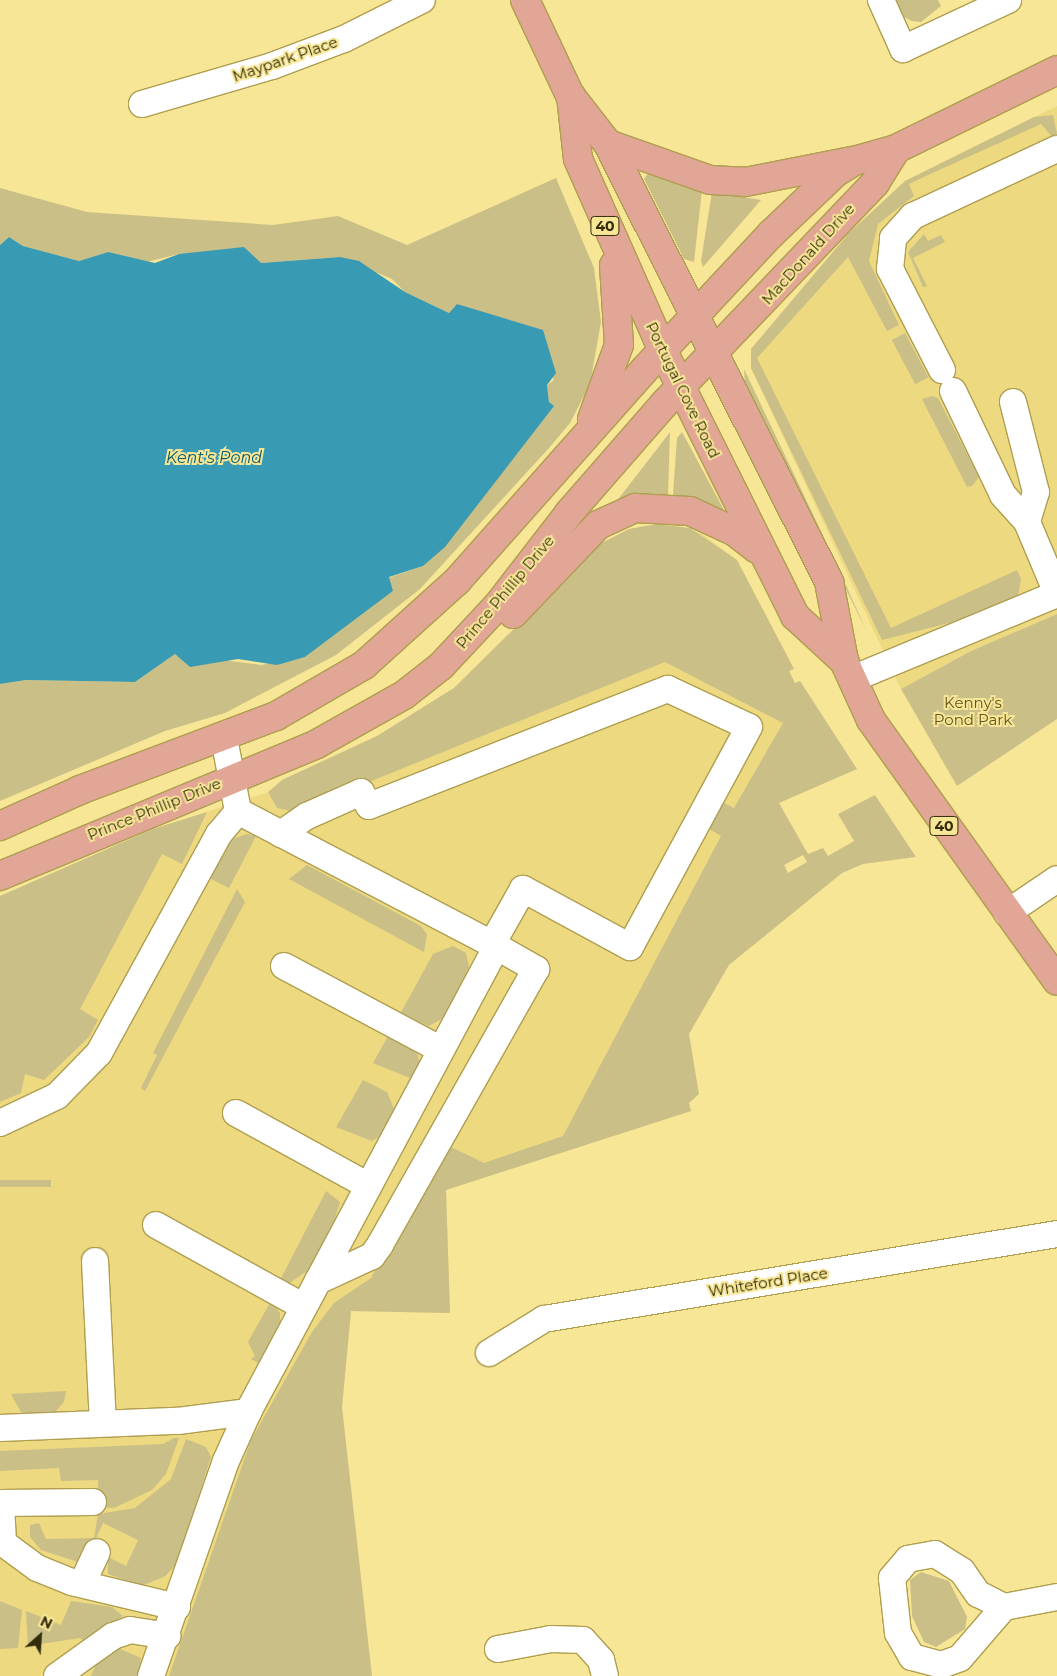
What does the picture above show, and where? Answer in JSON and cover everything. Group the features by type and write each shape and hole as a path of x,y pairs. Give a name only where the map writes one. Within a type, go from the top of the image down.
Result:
{"main road":[{"name":"Portugal Cove Road","path":"525,0 570,95 608,144 829,582 848,670 872,720 917,789 1057,982"},
{"path":"608,144 710,180 745,182 854,161 896,149 1057,70"},
{"name":"Portugal Cove Road","path":"570,95 578,159 609,235 663,351 682,386 761,552 794,616 848,670"},
{"name":"MacDonald Drive","path":"715,355 875,183 896,149"},
{"path":"0,826 117,775 224,738 308,701 410,627 480,557 663,351 803,201 854,161"},
{"path":"585,437 619,345 619,298 609,235"},
{"name":"Prince Phillip Drive","path":"0,876 315,745 377,712 404,695 463,644 569,513 682,386 715,355"},
{"path":"463,644 493,636 598,525 636,508 690,511 735,532 761,552"}],"street":[{"name":"Maypark Place","path":"142,104 272,66 344,39 422,0"},
{"path":"881,0 904,49 1008,0"},
{"path":"848,670 1057,594 1027,522 1003,495 948,380 890,269 893,238 914,216 1057,149"},
{"path":"1014,402 1036,492 1027,522"},
{"path":"151,1676 168,1636 226,1461 248,1412 367,1185 492,955 492,944 522,889 630,947 749,727 668,689 369,806 361,792 307,816 281,834"},
{"path":"0,1123 44,1104 86,1070 219,834 238,811 224,738"},
{"path":"238,811 536,969 380,1245 372,1256 318,1281"},
{"path":"1006,913 1057,879"},
{"path":"284,966 441,1050"},
{"path":"236,1113 367,1185"},
{"path":"156,1225 304,1307"},
{"name":"Whiteford Place","path":"489,1354 544,1319 1057,1234"},
{"path":"95,1261 103,1422"},
{"path":"0,1428 103,1422 178,1421 248,1412"},
{"path":"93,1502 1,1503 3,1543 14,1556 82,1584 177,1607"},
{"path":"82,1584 97,1552"},
{"path":"1004,1608 978,1594 962,1571 935,1554 908,1559 892,1578 898,1634 912,1657 941,1666 960,1658 1004,1608 1057,1597"},
{"path":"57,1676 113,1636 130,1630 168,1636"},
{"path":"498,1650 552,1639 583,1640 601,1660 605,1676"}],"shaded area":[{"path":"1057,106 1057,614 971,651 901,689 751,368 751,349 849,233 905,181"},
{"path":"670,524 702,534 737,560 794,669 789,671 795,683 800,681 823,719 725,818 756,876 672,1037 691,1111 446,1190 450,1313 351,1311 342,1407 180,1676 0,1676 0,896 153,829 272,791 282,780 377,736 454,688 600,544 629,529"}],"green space":[{"path":"896,0 938,0 941,6 921,22 912,21 902,16"},
{"path":"1053,115 1057,133 1053,138 1041,124 909,184 914,196 878,224 869,261 899,325 887,331 848,257 757,358 891,628 1017,570 1021,579 1018,597 961,620 882,640 751,368 751,349 849,233 905,181 1034,117"},
{"path":"649,172 702,190 694,262 684,259 644,179"},
{"path":"556,178 594,268 601,322 590,384 570,423 549,448 420,589 336,655 225,713 165,731 0,801 0,684 26,680 135,682 175,654 261,665 305,657 393,591 388,578 423,566 549,402 547,385 554,380 515,324 457,304 449,313 405,292 392,279 340,257 261,263 179,254 142,263 108,252 79,261 23,246 9,237 0,245 0,188 87,212 273,225 338,216 407,245"},
{"path":"712,192 761,200 703,267 701,261"},
{"path":"924,234 928,241 941,235 945,242 913,258 927,286 923,287 908,252"},
{"path":"905,333 928,377 915,384 892,340"},
{"path":"744,369 830,550 867,632 745,385"},
{"path":"932,396 938,398 979,477 972,486 967,487 922,399"},
{"path":"670,432 668,495 616,502 667,436"},
{"path":"682,432 724,513 673,495 677,438"},
{"path":"656,524 690,528 737,560 794,669 789,671 795,683 800,681 857,769 779,803 808,854 823,848 828,856 854,841 838,814 875,795 916,857 863,864 842,873 729,965 689,1034 699,1094 689,1103 691,1111 446,1190 450,1313 351,1311 342,1407 372,1676 169,1676 251,1440 312,1332 334,1303 371,1278 443,1143 484,1163 563,1136 721,836 706,827 720,801 734,808 783,723 665,662 295,812 277,808 268,792 282,780 377,736 454,688 600,544 629,529","holes":["803,855 807,862 788,873 784,865"]},
{"name":"Kenny's Pond Park","path":"1057,614 1057,719 957,786 901,689 971,651"},
{"path":"207,812 182,864 162,854 80,1009 98,1020 89,1037 44,1080 25,1074 21,1093 0,1102 0,896 153,829"},
{"path":"247,834 256,836 229,888 209,878 232,839"},
{"path":"307,865 421,926 427,934 424,952 289,879"},
{"path":"237,889 245,902 145,1091 141,1088 157,1055 153,1053"},
{"path":"453,946 466,953 469,967 444,1018 429,1026 400,1014 433,954"},
{"path":"388,1036 417,1053 420,1064 410,1078 373,1063"},
{"path":"363,1080 387,1092 394,1109 380,1136 372,1141 336,1127"},
{"path":"0,1180 51,1180 51,1187 0,1187"},
{"path":"326,1191 340,1202 333,1225 307,1271 288,1284 278,1284"},
{"path":"271,1301 280,1313 280,1332 258,1363 251,1359 255,1356 248,1342"},
{"path":"66,1391 64,1402 53,1414 22,1414 11,1394"},
{"path":"174,1438 179,1438 166,1474 152,1490 114,1508 99,1507 98,1480 61,1481 59,1468 0,1471 0,1451 163,1444"},
{"path":"186,1439 206,1447 211,1457 177,1564 164,1577 141,1586 108,1574 108,1557 126,1566 138,1540 103,1523 91,1550 78,1562 41,1550 30,1537 30,1525 39,1523 46,1539 94,1538 98,1514 135,1508 171,1479"},
{"path":"921,1572 949,1581 967,1617 965,1629 936,1647 924,1642 912,1616 910,1580"},
{"path":"0,1601 22,1610 18,1648 0,1649"},
{"path":"71,1601 112,1607 123,1616 84,1641 80,1638 28,1646 26,1611 61,1625"},
{"path":"118,1648 141,1658 138,1676 91,1676 97,1662"}],"water":[{"name":"Kent's Pond","path":"9,237 23,246 79,261 108,252 155,263 179,254 244,247 261,263 340,257 359,261 405,292 449,313 457,304 543,330 556,373 547,385 549,402 554,406 445,547 423,566 389,577 393,591 305,657 277,665 238,659 190,667 175,654 135,682 26,680 0,684 0,245"}]}
